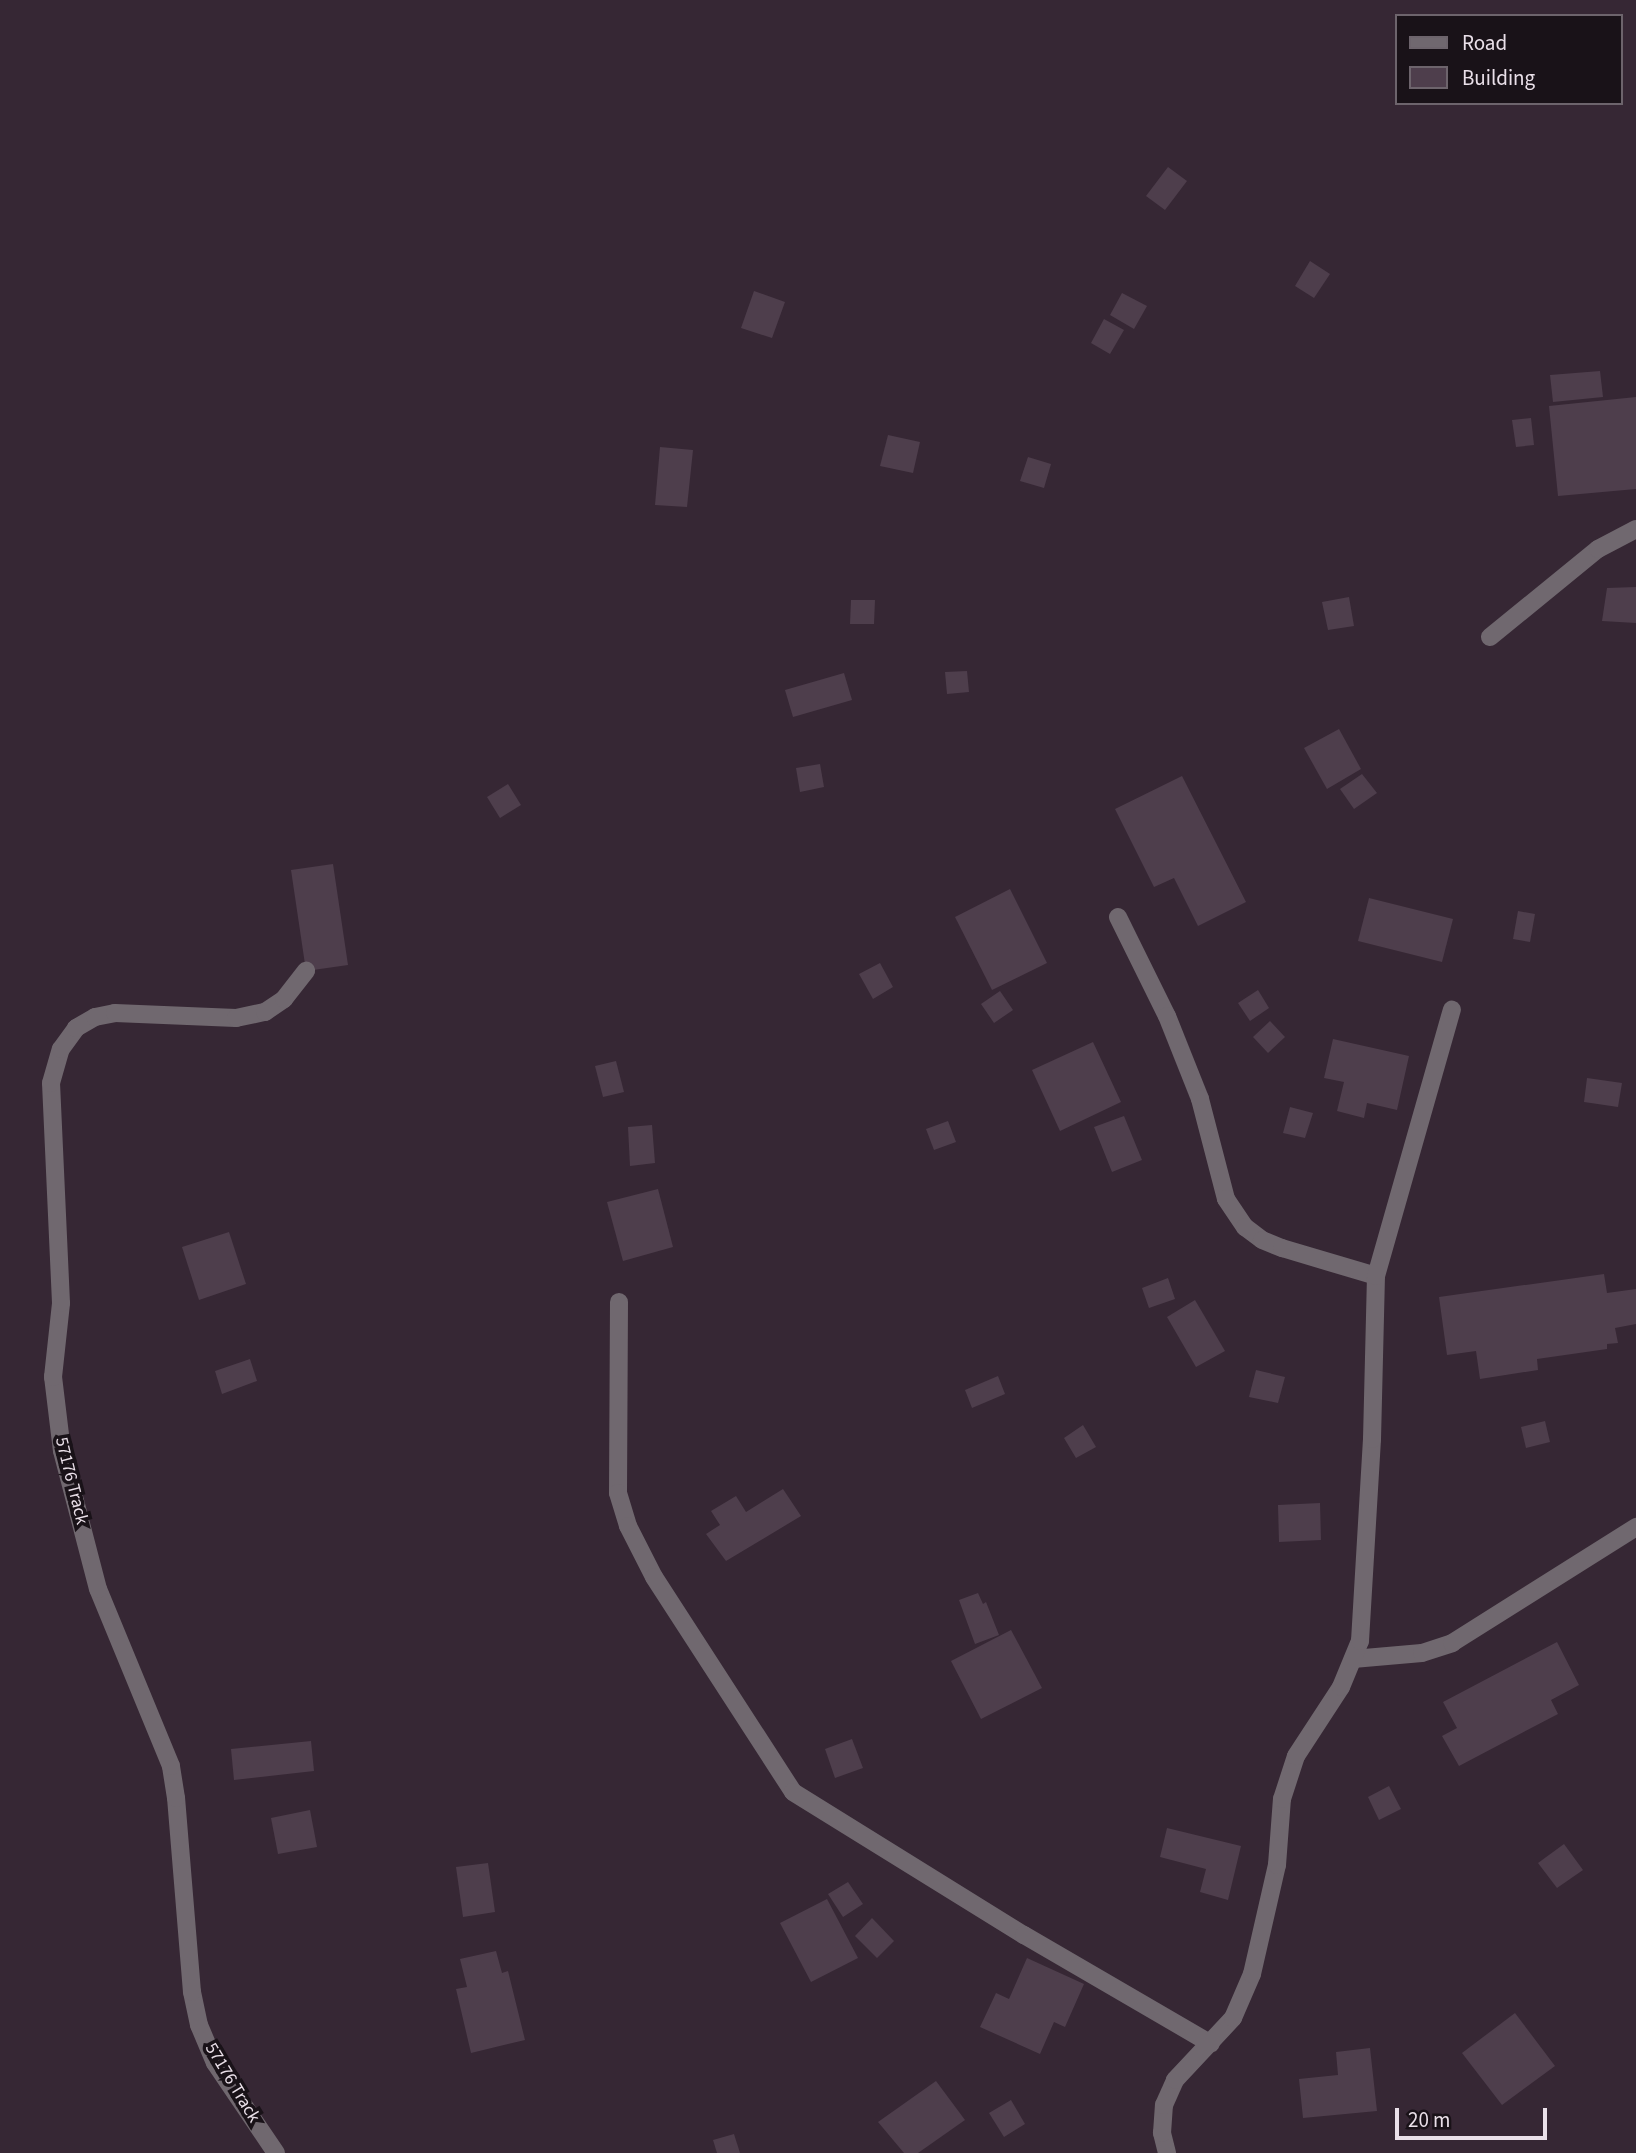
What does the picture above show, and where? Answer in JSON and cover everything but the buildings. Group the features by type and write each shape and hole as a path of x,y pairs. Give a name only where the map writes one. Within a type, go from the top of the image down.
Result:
{"street":[{"path":"1490,638 1598,549 1636,529"},
{"path":"1118,917 1167,1016 1200,1099 1226,1199 1245,1227 1262,1240 1282,1248 1376,1276"},
{"name":"57176 Track","path":"276,2153 215,2063 199,2025 192,1992 171,1766 98,1589 62,1451 53,1377 61,1303 51,1083 61,1049 76,1028 95,1017 116,1013 236,1018 265,1012 284,999 306,971"},
{"path":"1167,2153 1162,2133 1164,2105 1175,2080 1211,2045 1233,2018 1252,1974 1277,1865 1282,1799 1296,1756 1341,1687 1360,1641 1370,1480 1376,1276 1452,1010"},
{"path":"620,1302 618,1493 628,1526 654,1577 793,1792 1024,1935 1211,2045"},
{"path":"1353,1659 1422,1653 1452,1643 1636,1527"}]}
